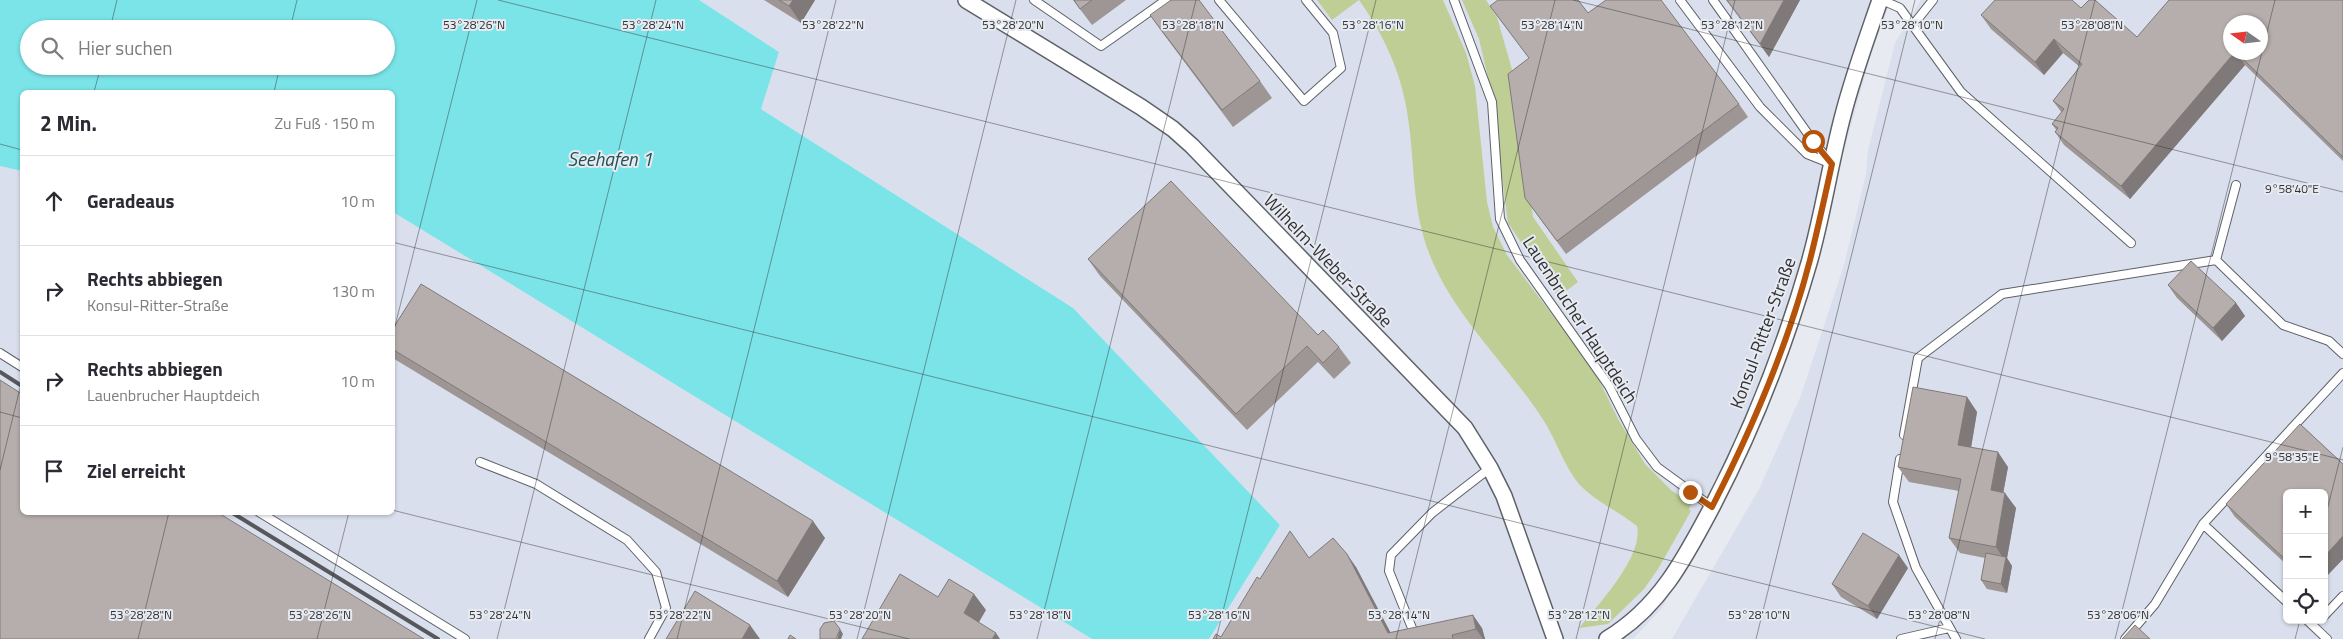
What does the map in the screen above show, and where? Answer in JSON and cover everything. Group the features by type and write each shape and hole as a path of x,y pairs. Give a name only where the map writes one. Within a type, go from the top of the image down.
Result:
{"street":[{"name":"Wilhelm-Weber-Straße","path":"966,0 1141,107 1179,134 1465,428 1490,468 1504,496 1555,639"},
{"name":"Konsul-Ritter-Straße","path":"1607,639 1642,613 1658,597 1678,569 1729,473 1764,394 1792,319 1810,261 1858,62 1881,0"}],"lane":[{"path":"1034,0 1101,46 1166,0"},
{"path":"1219,0 1304,101 1341,68 1333,33 1306,0"},
{"name":"Lauenbrucher Hauptdeich","path":"1454,0 1492,102 1500,219 1520,260 1609,386 1636,439 1657,467 1712,507"},
{"path":"1680,0 1760,107 1807,154 1832,164"},
{"path":"1713,0 1813,141 1832,164"},
{"path":"1881,0 1900,8 1962,92 2131,243"},
{"path":"1913,25 1933,0"},
{"path":"2216,260 2236,185"},
{"path":"2216,260 2283,325 2328,341 2343,354"},
{"path":"1904,441 1918,358 2002,294 2216,260"},
{"path":"0,353 20,366"},
{"path":"2125,639 2155,604 2203,524 2343,373"},
{"path":"1902,449 1893,502 1916,568 1956,639"},
{"path":"480,462 536,484 627,540 656,572 666,608 648,639"},
{"path":"1414,633 1389,571 1391,555 1432,513 1490,468"},
{"path":"264,515 465,639"},
{"path":"2203,524 2283,598"},
{"path":"2328,612 2343,596"},
{"path":"2311,624 2327,639"},
{"path":"2314,627 2317,624"},
{"path":"1901,639 1949,628"}],"shaded area":[{"path":"699,0 1891,0 1871,54 1798,315 1722,502 1662,608 1633,639 1209,639 1280,525 1073,308 761,109 779,52"},
{"path":"1921,0 2343,0 2343,639 1672,639 1759,489 1800,398 1844,265 1866,174 1868,150 1895,43"},
{"path":"0,166 20,171 20,515 395,515 395,213 1092,639 0,639"}],"green space":[{"path":"1317,0 1359,0 1332,20"},
{"path":"1359,0 1443,0 1466,53 1475,86 1487,202 1493,227 1507,255 1594,370 1618,419 1645,464 1671,490 1691,504 1689,509 1691,511 1658,569 1644,589 1608,624 1579,628 1608,594 1627,565 1634,551 1637,526 1593,496 1579,484 1569,470 1544,421 1476,332 1445,286 1432,261 1423,235 1415,194 1411,139 1403,91 1378,29"},
{"path":"1462,0 1486,0 1497,17 1515,80 1533,217 1578,282 1558,297 1508,223 1490,86 1479,39"}],"water":[{"name":"Seehafen 1","path":"0,0 699,0 779,52 761,109 1073,308 1280,525 1209,639 1092,639 395,213 395,90 20,90 20,171 0,166"}],"building":[{"path":"779,0 793,0 789,6"},
{"path":"1074,0 1092,0 1080,9"},
{"path":"1171,0 1199,0 1260,81 1222,110 1150,15"},
{"path":"1498,0 1578,0 1588,13 1606,0 1661,0 1739,104 1557,241 1525,198 1508,74 1529,58 1490,6"},
{"path":"1727,0 1784,0 1760,44"},
{"path":"1995,0 2072,0 2081,8 2089,0 2095,0 2137,37 2169,0 2343,0 2343,157 2244,60 2268,60 2268,15 2223,15 2223,60 2228,60 2121,186 2055,132 2058,128 2052,124 2064,109 2053,101 2082,64 2054,39 2035,62 1981,15"},
{"path":"1171,181 1318,335 1323,330 1339,347 1323,363 1307,346 1236,414 1088,259"},
{"path":"2191,261 2236,303 2213,328 2168,285"},
{"path":"421,284 813,521 777,581 395,351 395,325"},
{"path":"0,380 20,393 20,515 222,515 424,639 0,639"},
{"path":"1913,387 1967,397 1958,445 1998,452 1991,490 2005,493 1996,547 1949,538 1961,479 1898,467"},
{"path":"2300,424 2343,464 2343,536 2328,553 2328,489 2283,489 2283,557 2226,504"},
{"path":"1290,531 1309,558 1333,538 1347,554 1388,633 1473,615 1476,629 1452,635 1453,639 1213,639 1216,634 1221,637 1257,577 1260,579"},
{"path":"1863,533 1899,555 1868,606 1832,584"},
{"path":"1986,553 2006,557 2001,584 1981,580"},
{"path":"900,574 938,597 949,579 974,594 964,613 996,633 992,639 862,639"},
{"path":"695,591 750,625 742,639 666,639"},
{"path":"834,621 840,629 836,639 820,639 820,629 824,623"},
{"path":"2135,625 2150,639 2122,639"},
{"path":"790,635 796,639 788,639"}],"railway":[{"path":"0,372 20,385"},
{"path":"236,515 438,639"}],"route":[{"path":"1690,492 1712,507 1764,394 1792,319 1810,261 1832,164 1813,141"}]}
